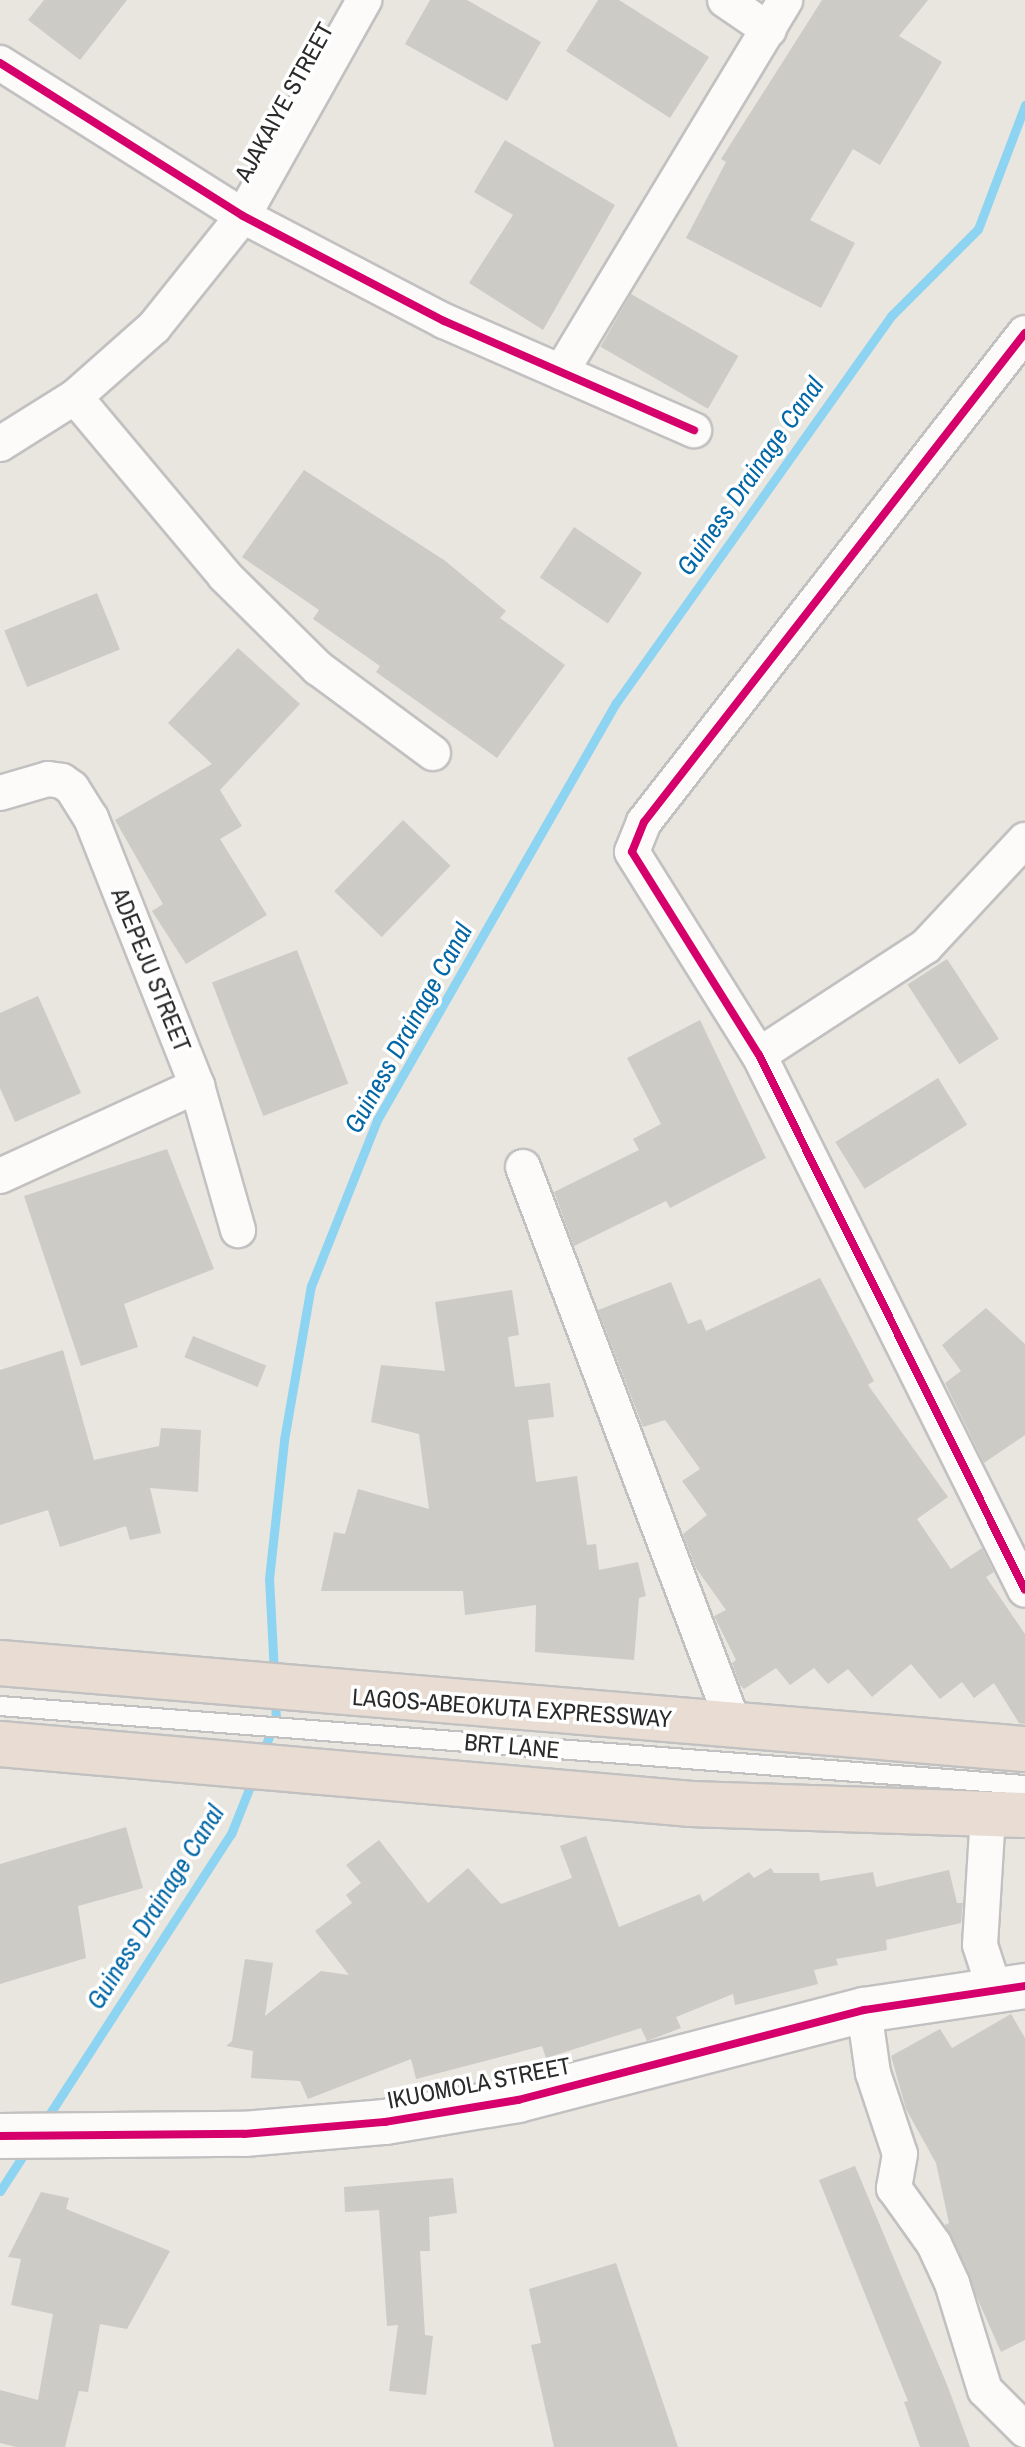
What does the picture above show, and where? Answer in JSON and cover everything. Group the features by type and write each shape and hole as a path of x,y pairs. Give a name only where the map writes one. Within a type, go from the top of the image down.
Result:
{"highway":[{"name":"LAGOS-ABEOKUTA EXPRESSWAY","path":"0,1663 209,1723 333,1732 691,1804 1007,1815"},
{"name":"LAGOS-ABEOKUTA EXPRESSWAY","path":"0,1744 209,1723 333,1732 734,1725 1025,1749"}],"street":[{"name":"AJAKAIYE STREET","path":"0,444 75,397 154,327 243,216 364,0"},
{"path":"725,0 769,30"},
{"path":"561,372 785,0"},
{"path":"0,63 243,216 444,321 694,430"},
{"path":"1025,333 633,841 632,852 759,1055 1025,1590"},
{"path":"75,397 225,576 318,668 433,753"},
{"name":"ADEPEJU STREET","path":"0,793 48,779 72,788 91,818 197,1086 238,1230"},
{"path":"759,1055 926,946 1025,840"},
{"path":"0,1176 197,1086"},
{"path":"523,1167 734,1725"},
{"path":"1007,1815 980,1945 1010,1987"},
{"name":"IKUOMOLA STREET","path":"0,2136 244,2134 385,2122 518,2100 864,2010 1010,1987"},
{"path":"864,2010 873,2073 900,2154 894,2188 946,2270 985,2390 1025,2430"}],"lane":[{"path":"0,1706 209,1723"},
{"name":"BRT LANE","path":"333,1732 1025,1785"}],"building":[{"path":"44,0 127,0 80,60 28,20"},
{"path":"430,0 467,0 541,42 507,101 405,44"},
{"path":"598,0 619,0 709,57 670,118 566,51"},
{"path":"822,0 928,0 899,36 942,62 880,165 853,149 810,220 855,243 821,308 686,238 726,162 721,159"},
{"path":"505,140 615,205 543,330 469,283 513,215 474,192"},
{"path":"631,294 738,356 708,409 600,347"},
{"path":"304,470 444,560 506,611 500,618 565,665 497,758 376,672 380,666 313,619 319,610 242,557"},
{"path":"574,527 642,573 608,623 540,578"},
{"path":"97,593 120,650 27,687 4,630"},
{"path":"238,648 300,704 220,790 242,826 220,839 267,915 186,964 152,911 163,904 115,820 212,764 168,723"},
{"path":"403,820 450,866 382,937 334,891"},
{"path":"297,950 348,1084 263,1116 212,983"},
{"path":"947,959 999,1039 959,1064 908,985"},
{"path":"38,996 81,1093 15,1122 0,1088 0,1013"},
{"path":"700,1020 766,1158 670,1208 666,1201 574,1246 554,1192 639,1150 633,1139 661,1124 627,1058"},
{"path":"938,1078 967,1125 865,1189 835,1142"},
{"path":"167,1149 214,1269 124,1304 138,1347 81,1366 24,1196"},
{"path":"820,1278 874,1381 868,1385 948,1497 917,1519 951,1569 982,1548 994,1572 986,1577 1025,1634 1025,1724 1019,1723 994,1683 974,1698 962,1682 940,1699 911,1664 872,1697 848,1669 828,1684 814,1668 790,1685 776,1668 744,1689 740,1685 732,1663 736,1660 714,1616 726,1610 696,1568 683,1534 707,1515 682,1481 700,1469 665,1420 643,1427 598,1310 671,1282 688,1324 701,1319 706,1331"},
{"path":"512,1290 519,1335 508,1337 515,1387 550,1383 554,1417 528,1420 536,1482 577,1476 587,1545 596,1544 599,1570 638,1562 646,1596 639,1598 634,1660 535,1652 536,1605 465,1615 463,1591 321,1591 334,1532 345,1534 358,1489 429,1509 419,1434 371,1422 381,1365 445,1371 435,1302"},
{"path":"986,1308 1025,1344 1025,1435 984,1463 945,1383 961,1371 942,1345"},
{"path":"193,1336 266,1366 258,1387 184,1357"},
{"path":"63,1350 94,1460 159,1446 161,1428 201,1430 198,1492 150,1488 161,1533 130,1540 126,1526 60,1547 48,1510 0,1525 0,1370"},
{"path":"126,1827 143,1888 78,1906 86,1958 0,1984 0,1864"},
{"path":"586,1836 619,1927 700,1894 703,1902 749,1872 754,1878 771,1868 774,1873 819,1873 820,1881 873,1872 876,1887 949,1870 957,1903 963,1903 961,1923 886,1940 887,1950 836,1959 838,1965 814,1970 818,1984 735,2005 733,1994 676,2017 681,2028 647,2041 641,2028 546,2058 542,2046 416,2079 411,2059 308,2099 300,2081 251,2078 253,2051 226,2046 232,2041 245,1959 273,1963 265,2016 321,1971 349,1975 315,1931 352,1903 346,1895 361,1883 346,1865 379,1840 428,1903 468,1868 501,1904 572,1878 560,1846"},
{"path":"1011,2014 1025,2038 1025,2340 1001,2352 945,2225 949,2223 936,2163 906,2109 891,2056 940,2029 952,2048"},
{"path":"855,2166 970,2447 920,2447 904,2402 908,2401 819,2180"},
{"path":"453,2178 457,2213 429,2217 430,2251 420,2251 425,2335 433,2336 426,2395 389,2391 398,2325 387,2326 379,2210 345,2212 344,2187"},
{"path":"41,2192 69,2198 66,2209 170,2251 127,2329 100,2324 88,2392 79,2391 65,2447 17,2447 0,2443 0,2390 38,2400 53,2314 11,2305 21,2259 8,2257"},
{"path":"616,2263 678,2447 554,2447 531,2345 541,2343 529,2289"}],"waterway":[{"name":"Guiness Drainage Canal","path":"274,1673 269,1579 284,1440 311,1286 377,1120 616,703 891,316 978,229 1025,105"},
{"name":"Guiness Drainage Canal","path":"262,1754 276,1720 275,1699"},
{"name":"Guiness Drainage Canal","path":"45,2121 231,1834 253,1779"},
{"name":"Guiness Drainage Canal","path":"0,2191 26,2151"}],"cycle path":[{"path":"0,63 243,216 444,321 694,430"},
{"path":"1025,333 644,822 632,852 759,1055 1025,1590"},
{"path":"0,2136 244,2134 385,2122 518,2100 864,2010 1025,1986"}]}
